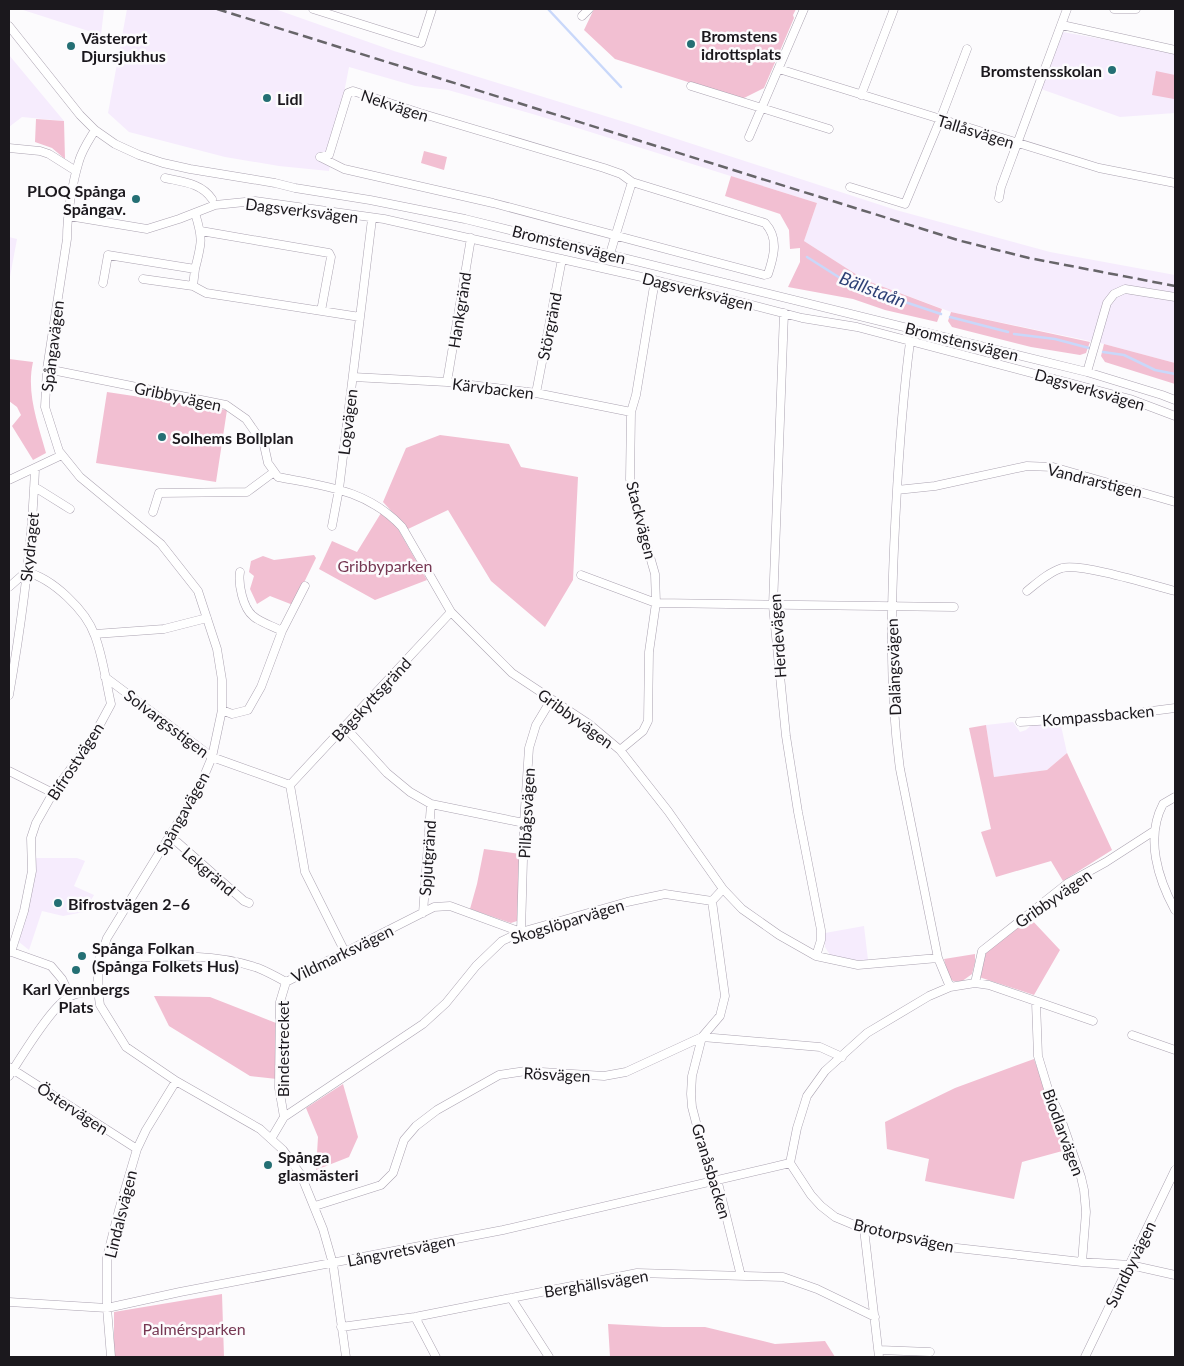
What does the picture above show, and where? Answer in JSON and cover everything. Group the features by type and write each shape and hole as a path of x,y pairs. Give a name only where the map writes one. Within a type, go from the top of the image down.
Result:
{"street":[{"path":"313,9 326,11 421,43 432,9"},
{"path":"582,16 589,9"},
{"path":"749,137 804,9"},
{"path":"861,95 894,9"},
{"path":"999,198 1001,187 1067,9"},
{"path":"1114,9 1136,9"},
{"path":"1062,25 1175,50"},
{"name":"Bromstensvägen","path":"9,26 76,111 95,130 121,147 163,163 417,209 610,254 1086,372 1175,400"},
{"path":"850,187 905,204 967,49"},
{"name":"Tallåsvägen","path":"779,69 1099,168 1175,183"},
{"path":"691,86 829,129"},
{"name":"Nekvägen","path":"353,91 429,116 604,168 621,174 632,182 765,223 774,236 768,274 764,275 615,237 493,203 344,169 320,157 329,155 348,93 353,91"},
{"name":"Spångavägen","path":"95,130 84,150 76,171 47,369 46,407 62,455 80,477 161,544 198,591 218,648 222,680 222,710 212,757 199,788 107,938 100,957 98,991 100,1005 126,1047 176,1081 260,1129 283,1150 301,1175 324,1229 333,1264 346,1357"},
{"path":"9,148 40,151 49,154 76,171"},
{"path":"165,178 195,184 206,191 212,199"},
{"path":"610,254 632,182"},
{"name":"Dagsverksvägen","path":"69,216 147,229 215,205 255,201 384,220 655,280 784,313 857,327 1121,396 1175,416"},
{"path":"193,286 202,243 201,231 195,213"},
{"name":"Logvägen","path":"332,526 339,488 372,218"},
{"path":"201,231 329,253 330,257 321,311"},
{"name":"Hankgränd","path":"447,382 471,238"},
{"path":"103,283 108,255 196,269"},
{"name":"Störgränd","path":"536,393 562,259"},
{"path":"143,278 193,286 206,293 360,317"},
{"name":"Stackvägen","path":"620,750 643,731 648,721 650,652 656,603 655,574 636,508 630,479 631,412 636,395 655,280"},
{"path":"1086,372 1107,304 1114,294 1126,289 1175,296"},
{"name":"Herdevägen","path":"784,313 773,606 787,745 821,930 821,940 816,956"},
{"name":"Dalängsvägen","path":"910,342 904,393 897,490 891,607 892,676 898,754 938,958 950,987"},
{"name":"Gribbyvägen","path":"47,369 226,404 246,418 264,445 268,463 278,477 339,488 365,498 381,507 396,520 451,612 512,673 589,724 620,750 668,811 723,889 742,909 779,935 816,956 858,965 938,958"},
{"name":"Kärvbacken","path":"353,377 447,382 536,393 631,412"},
{"path":"9,480 62,455"},
{"name":"Vandrarstigen","path":"897,490 935,486 1027,466 1053,467 1175,502"},
{"name":"Skydraget","path":"9,695 16,656 26,572 34,469"},
{"path":"153,512 159,493 247,492 274,472"},
{"name":"Skydraget","path":"34,488 70,509"},
{"path":"1027,591 1044,578 1062,568 1079,567 1175,591"},
{"path":"9,587 26,572"},
{"name":"Bifrostvägen","path":"10,951 24,911 32,870 31,838 36,823 53,793 91,741 111,704 95,634 82,614 61,590 36,574 26,572"},
{"path":"240,572 239,583 243,598 252,616 282,631"},
{"path":"581,575 656,603 954,607"},
{"path":"222,710 232,714 248,710 261,687 282,631 305,586"},
{"name":"Bågskyttsgränd","path":"290,785 451,612"},
{"path":"95,634 164,629 207,618"},
{"name":"Solvargsstigen","path":"105,677 212,757 290,785"},
{"name":"Pilbågsvägen","path":"521,932 524,823 529,748 536,725 551,700"},
{"name":"Kompassbacken","path":"1020,722 1105,716 1175,708"},
{"path":"345,727 387,773 410,792 431,804 524,823"},
{"path":"9,771 53,793"},
{"path":"290,785 304,872 344,952"},
{"path":"1175,797 1163,804 1154,831 1156,859 1166,893 1175,910"},
{"name":"Spjutgränd","path":"423,913 431,804"},
{"name":"Gribbyvägen","path":"975,983 982,951 1068,884 1154,831"},
{"name":"Lekgränd","path":"169,838 177,842 244,902 249,903"},
{"path":"702,1037 720,1016 725,996 712,901 723,889"},
{"name":"Skogslöparvägen","path":"271,1139 284,1117 423,1024 446,1002 476,966 502,941 521,932 628,902 665,894 712,901"},
{"name":"Vildmarksvägen","path":"100,957 108,959 193,956 227,960 258,968 286,982 434,907 450,906 521,932"},
{"path":"10,951 51,966 62,979 70,996"},
{"name":"Bindestrecket","path":"284,1117 279,1088 280,1002 286,982"},
{"path":"790,1163 797,1128 807,1096 826,1071 868,1034 929,996 950,987 975,983 989,985 1092,1021"},
{"path":"10,1071 52,1012 70,996 98,991"},
{"name":"Biodlarvägen","path":"1036,1002 1038,1056 1048,1089 1059,1113 1081,1176 1084,1190 1086,1212 1082,1262"},
{"path":"1132,1035 1175,1050"},
{"name":"Rösvägen","path":"315,1206 381,1185 393,1173 404,1140 416,1126 437,1110 499,1075 526,1071 604,1076 626,1072 702,1037 820,1047 842,1057"},
{"name":"Granåsbacken","path":"702,1037 692,1076 692,1107 710,1176 718,1184 741,1276"},
{"name":"Östervägen","path":"10,1071 137,1149"},
{"name":"Lindalsvägen","path":"111,1357 107,1308 107,1257 137,1149 146,1130 176,1081"},
{"name":"Brotorpsvägen","path":"790,1163 811,1195 821,1206 834,1217 864,1229 948,1247 1082,1262 1130,1265 1175,1275"},
{"name":"Långvretsvägen","path":"9,1302 107,1308 180,1292 503,1230 790,1163"},
{"name":"Sundbyvägen","path":"1085,1357 1175,1170"},
{"path":"864,1229 879,1354 930,1352"},
{"name":"Berghällsvägen","path":"341,1327 414,1317 637,1273 783,1277 817,1289 876,1317"},
{"path":"511,1298 549,1357"},
{"path":"414,1317 436,1357"}],"shaded area":[{"path":"20,9 104,9 101,35"},
{"path":"127,9 275,9 394,51 631,124 896,210 1050,252 1175,275 1175,363 1104,344 951,312 865,280 804,241 817,203 536,115 448,90 415,86 349,67 329,171 279,166 225,157 129,132 108,113"},
{"name":"Bromstensskolan","path":"1063,32 1175,52 1175,113 1120,117 1041,89"},
{"path":"9,55 64,121 22,117 9,127"},
{"path":"9,237 17,239 9,282"},
{"path":"1060,721 1067,753 1047,770 994,777 986,725 1013,722 1020,732 1026,730 1033,723"},
{"name":"Bifrostvägen 2–6","path":"36,858 77,858 85,861 74,886 94,895 84,912 63,916 42,911 29,950 19,942"},
{"path":"864,926 868,960 853,961 830,955 825,947 825,933"}],"green space":[{"name":"Bromstens idrottsplats","path":"594,9 796,9 793,15 794,18 764,88 742,99 615,59 584,30"},
{"path":"1156,71 1175,75 1174,99 1152,95"},
{"path":"36,119 64,121 65,159 52,148 35,142"},
{"path":"424,151 447,157 444,170 421,163"},
{"path":"731,176 817,203 804,241 865,280 942,309 937,322 885,310 853,299 788,287 800,262 800,248 790,249 789,230 780,214 725,196"},
{"path":"951,312 1090,342 1086,353 1080,355 1031,347 952,327 948,321"},
{"path":"1104,344 1175,363 1175,384 1105,362 1101,356"},
{"path":"9,359 33,362 31,374 32,397 46,453 33,460 12,426 21,415 17,407 9,401"},
{"name":"Solhems Bollplan","path":"107,392 227,410 216,482 96,463"},
{"path":"440,435 509,444 521,467 578,477 573,580 545,627 491,581 448,510 408,529 383,502 406,448"},
{"name":"Gribbyparken","path":"381,513 397,527 427,580 375,600 319,569 332,541 357,552"},
{"path":"314,555 316,558 293,605 270,596 257,604 250,589 254,576 249,572 251,561 263,556 274,560"},
{"path":"986,725 994,777 1047,770 1067,753 1112,850 1063,881 1051,861 996,877 981,832 991,829 969,728"},
{"path":"484,849 520,854 517,921 511,923 470,909"},
{"path":"1029,917 1060,950 1034,995 979,977 986,953"},
{"path":"975,954 972,974 961,982 953,981 948,975 944,959"},
{"path":"154,996 210,997 276,1023 277,1079 250,1076 169,1026"},
{"path":"1034,1059 1066,1150 1022,1162 1014,1199 925,1181 929,1159 887,1149 885,1122 955,1088"},
{"path":"343,1084 358,1137 349,1157 316,1170 318,1137 306,1108"},
{"name":"Palmérsparken","path":"222,1294 224,1357 114,1357 114,1312"},
{"path":"608,1324 705,1327 775,1344 825,1341 835,1357 610,1357"}],"waterway":[{"name":"Bällstaån","path":"548,9 621,87"},
{"name":"Bällstaån","path":"807,257 848,283 941,314"},
{"name":"Bällstaån","path":"950,317 1008,332"},
{"name":"Bällstaån","path":"1014,334 1055,339 1089,348"},
{"name":"Bällstaån","path":"1103,352 1124,355 1155,370 1175,374"}],"railway":[{"path":"217,9 961,241 1029,258 1175,286"}],"place":[{"name":"Bromstens idrottsplats","path":"691,44"},
{"name":"Västerort Djursjukhus","path":"71,46"},
{"name":"Bromstensskolan","path":"1112,70"},
{"name":"Lidl","path":"267,98"},
{"name":"PLOQ Spånga Spångav.","path":"136,199"},
{"name":"Solhems Bollplan","path":"162,437"},
{"name":"Bifrostvägen 2–6","path":"58,903"},
{"name":"Spånga Folkan (Spånga Folkets Hus)","path":"82,956"},
{"name":"Karl Vennbergs Plats","path":"76,970"},
{"name":"Spånga glasmästeri","path":"268,1165"}]}
